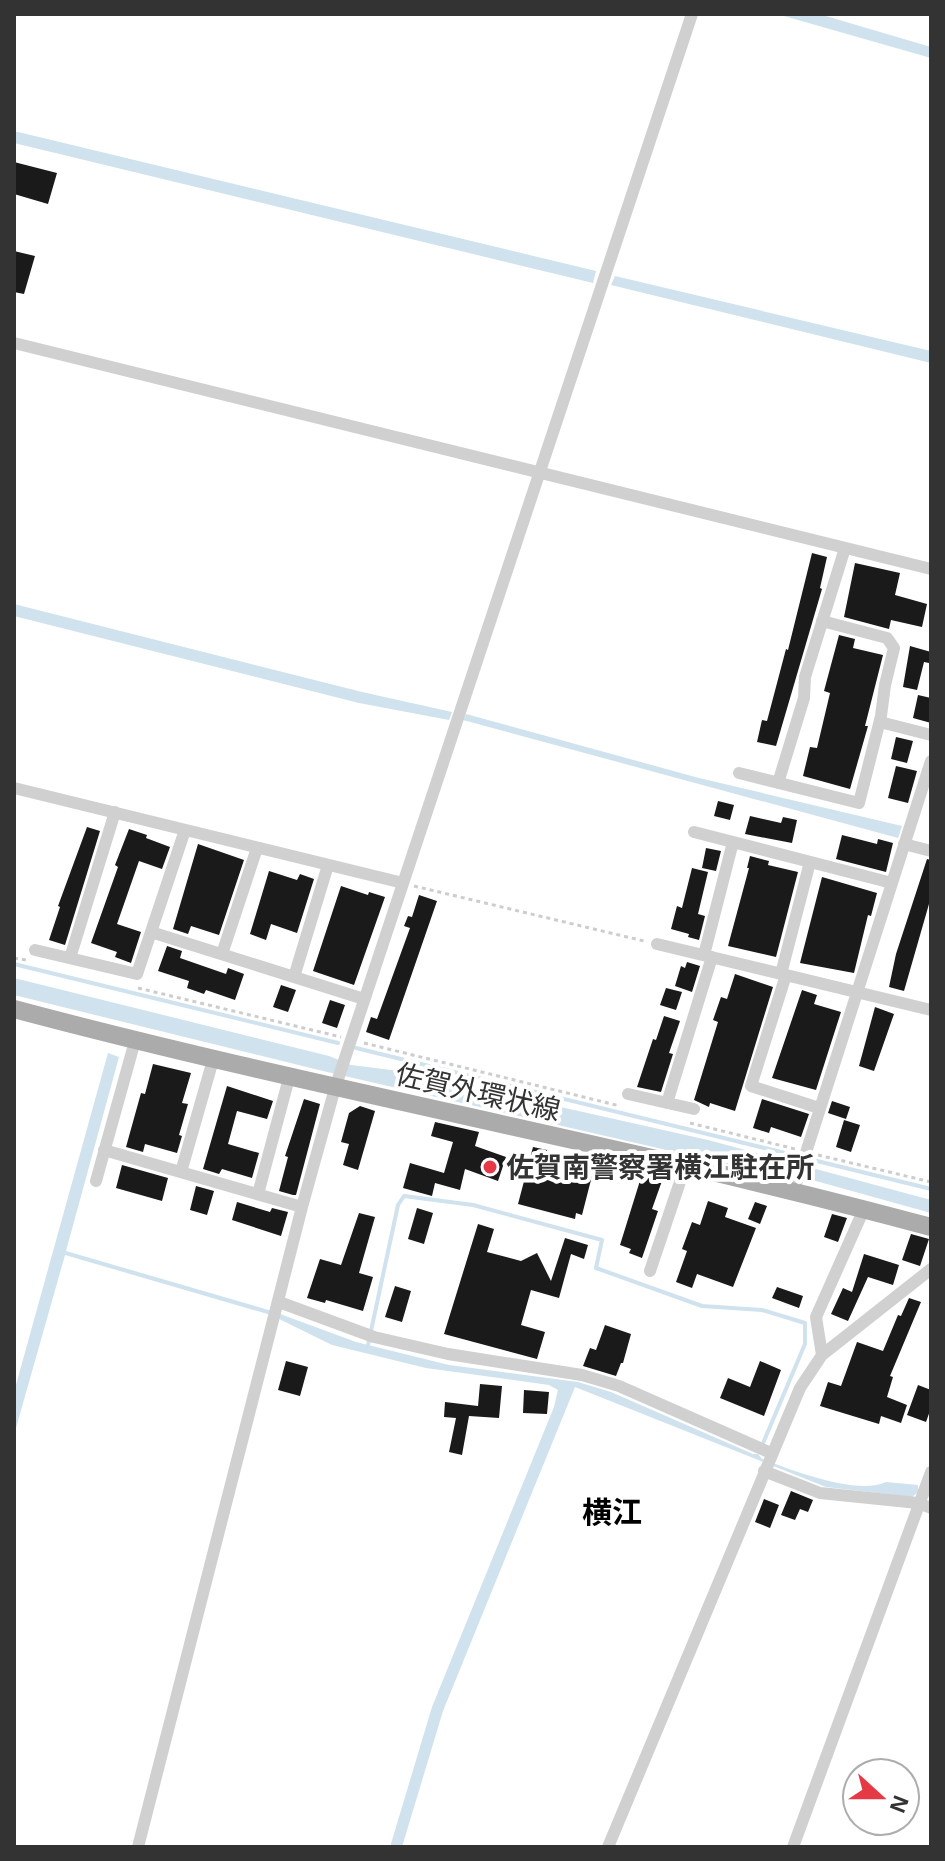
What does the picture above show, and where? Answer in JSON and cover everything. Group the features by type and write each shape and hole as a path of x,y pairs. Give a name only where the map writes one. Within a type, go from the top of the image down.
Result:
{"main road":[{"name":"佐賀外環状線","path":"14,1009 289,1078 336,1085 685,1167 796,1184 864,1209 931,1227"}],"street":[{"path":"138,1847 302,1207 343,1060 692,14"},
{"path":"14,343 931,569"},
{"path":"778,783 804,698 805,677 845,548"},
{"path":"739,773 859,803 880,722 894,648 887,638 822,621"},
{"path":"880,722 931,735"},
{"path":"796,1184 931,761"},
{"path":"14,788 403,883"},
{"path":"70,958 115,812"},
{"path":"32,956 70,958 137,974 185,830"},
{"path":"694,832 892,883"},
{"path":"667,1103 708,956 733,842"},
{"path":"904,844 931,851"},
{"path":"222,954 257,848"},
{"path":"810,862 784,974 751,1086 819,1108"},
{"path":"294,977 328,865"},
{"path":"151,932 364,999"},
{"path":"657,944 931,1010"},
{"path":"96,1181 135,1041"},
{"path":"181,1172 213,1060"},
{"path":"258,1194 289,1078"},
{"path":"625,1100 667,1103 694,1109"},
{"path":"104,1150 302,1207"},
{"path":"650,1271 685,1167"},
{"path":"822,1355 816,1317 864,1209"},
{"path":"608,1847 764,1471 764,1450 822,1355 931,1269"},
{"path":"276,1310 448,1354 582,1375 619,1386 764,1450"},
{"path":"764,1471 820,1493 924,1499"},
{"path":"793,1847 924,1499 931,1472"}],"path":[{"path":"403,883 657,944"},
{"path":"14,958 32,956"},
{"path":"136,987 350,1039 625,1100"},
{"path":"684,1122 804,1157 931,1182"}],"water":[{"path":"777,14 819,14 931,47 931,58"},
{"path":"14,131 596,271 593,283 14,143"},
{"path":"615,276 931,351 931,363 611,285"},
{"path":"14,604 452,712 449,720 359,703 14,616"},
{"path":"466,714 699,778 902,826 898,838 463,720"},
{"path":"14,978 329,1056 351,1065 399,1071 708,1140 931,1200 931,1213 787,1173 771,1174 323,1071 14,995"},
{"path":"108,1053 119,1057 66,1251 272,1311 356,1342 449,1365 578,1382 611,1392 790,1469 842,1484 859,1486 886,1482 918,1485 918,1489 931,1489 931,1500 927,1495 917,1493 912,1497 826,1487 575,1387 443,1711 402,1847 390,1847 432,1707 554,1407 558,1390 549,1385 426,1368 332,1345 271,1315 65,1255 14,1435 14,1392"}],"building":[{"path":"14,162 57,173 48,204 14,194"},
{"path":"14,251 35,256 24,294 14,292"},
{"path":"812,553 827,557 822,589 776,746 757,742 762,720 767,721 788,650"},
{"path":"855,563 900,573 895,595 927,604 922,627 891,620 889,629 844,617"},
{"path":"839,635 855,639 853,648 883,655 865,726 868,726 850,789 803,776 810,747 817,748 830,693 824,691"},
{"path":"910,646 931,652 929,663 924,662 917,690 903,687"},
{"path":"918,695 931,698 931,723 913,718"},
{"path":"896,737 913,741 907,763 891,759"},
{"path":"896,766 917,771 908,803 888,798"},
{"path":"718,801 734,805 730,820 714,816"},
{"path":"750,816 781,823 783,817 797,820 792,843 745,834"},
{"path":"87,827 100,831 65,945 49,940"},
{"path":"129,829 170,847 162,869 139,861 117,924 141,932 131,963 115,957 117,952 91,943"},
{"path":"842,835 877,844 878,839 893,843 886,872 836,859"},
{"path":"198,844 244,860 219,935 191,926 188,934 173,929"},
{"path":"706,848 721,851 716,871 702,868"},
{"path":"750,856 769,861 768,865 798,872 776,957 728,946"},
{"path":"927,859 931,860 931,897 904,991 889,987 896,954"},
{"path":"692,868 708,872 698,914 705,916 699,940 671,929 677,906 682,908"},
{"path":"269,871 297,880 300,874 314,879 297,933 271,924 266,940 250,934"},
{"path":"822,877 877,893 871,916 868,915 854,973 800,963"},
{"path":"341,886 385,897 354,985 313,971"},
{"path":"419,895 437,901 389,1040 366,1032 371,1017 377,1019 410,928 404,926 408,916 412,917"},
{"path":"167,946 182,951 180,958 226,974 228,968 244,974 235,1000 206,990 204,994 187,988 189,981 158,971"},
{"path":"687,962 700,966 692,992 675,986 681,966 685,968"},
{"path":"735,974 773,987 735,1111 710,1103 709,1107 694,1100 718,1022 713,1020 721,997 727,999"},
{"path":"281,985 296,990 288,1012 273,1007"},
{"path":"666,988 682,992 676,1010 660,1005"},
{"path":"802,990 817,995 814,1004 841,1012 816,1090 772,1078"},
{"path":"330,1000 345,1005 337,1028 322,1023"},
{"path":"875,1007 894,1014 874,1071 859,1066"},
{"path":"664,1016 680,1021 661,1092 637,1087"},
{"path":"153,1064 191,1073 182,1103 188,1104 177,1153 145,1144 143,1152 126,1147 141,1093 145,1094"},
{"path":"227,1086 273,1101 267,1119 237,1111 228,1144 259,1153 252,1178 222,1169 219,1174 203,1169"},
{"path":"304,1099 320,1104 296,1195 293,1195 279,1191 288,1157 285,1156"},
{"path":"762,1099 809,1114 801,1137 771,1127 769,1133 753,1128"},
{"path":"832,1101 850,1107 846,1119 828,1113"},
{"path":"360,1106 375,1111 358,1170 343,1165 349,1144 341,1142 349,1113"},
{"path":"844,1120 860,1125 851,1152 836,1147"},
{"path":"435,1122 479,1132 475,1146 506,1157 498,1181 465,1169 460,1190 435,1183 432,1196 403,1188 410,1163 444,1173 453,1142 431,1136"},
{"path":"533,1147 547,1150 546,1155 562,1159 561,1162 588,1169 586,1175 592,1176 582,1215 576,1213 575,1219 518,1204"},
{"path":"122,1165 168,1178 162,1201 116,1188"},
{"path":"643,1171 663,1178 652,1209 658,1211 642,1258 620,1245"},
{"path":"196,1186 214,1191 207,1215 190,1210"},
{"path":"708,1201 728,1208 725,1217 756,1228 733,1287 697,1274 692,1288 676,1282 687,1251 682,1249 692,1222 700,1225"},
{"path":"237,1202 270,1212 272,1208 288,1212 281,1236 232,1220"},
{"path":"755,1202 767,1206 760,1224 748,1219"},
{"path":"417,1208 433,1213 424,1244 408,1239"},
{"path":"359,1213 375,1217 359,1273 373,1277 363,1311 307,1298 320,1259 341,1265"},
{"path":"832,1214 847,1218 838,1242 824,1237"},
{"path":"478,1224 494,1229 487,1252 521,1261 537,1253 551,1281 565,1238 588,1245 584,1259 571,1254 559,1298 531,1290 521,1325 545,1332 537,1359 444,1334"},
{"path":"911,1234 929,1239 920,1266 902,1260"},
{"path":"864,1254 899,1265 893,1285 868,1277 848,1321 831,1314 843,1288 852,1292"},
{"path":"395,1286 411,1291 402,1322 385,1317"},
{"path":"777,1287 803,1296 799,1308 772,1298"},
{"path":"909,1298 921,1302 890,1376 893,1377 887,1397 907,1405 901,1423 881,1416 879,1424 820,1406 828,1382 841,1386 857,1342 883,1351"},
{"path":"605,1325 631,1334 616,1376 583,1366 590,1348 596,1350"},
{"path":"286,1361 308,1367 300,1396 278,1390"},
{"path":"760,1361 781,1370 764,1416 720,1398 728,1378 750,1387"},
{"path":"480,1384 502,1386 499,1418 469,1416 462,1455 449,1452 456,1418 444,1417 445,1402 478,1406"},
{"path":"918,1385 931,1390 931,1408 926,1422 907,1415"},
{"path":"524,1390 549,1392 547,1414 523,1413"},
{"path":"791,1491 813,1500 808,1512 800,1509 795,1520 781,1515"},
{"path":"764,1499 779,1505 770,1528 755,1522"}],"waterway":[{"path":"14,964 338,1043"},
{"path":"356,1048 797,1156"},
{"path":"813,1160 931,1189"},
{"path":"368,1345 398,1205 404,1196 473,1205 602,1240 596,1268 702,1306 762,1310 805,1323 805,1344 761,1448"}],"place":[{"name":"佐賀南警察署横江駐在所","path":"490,1167"}],"district":[{"name":"横江","path":"612,1513"}]}
